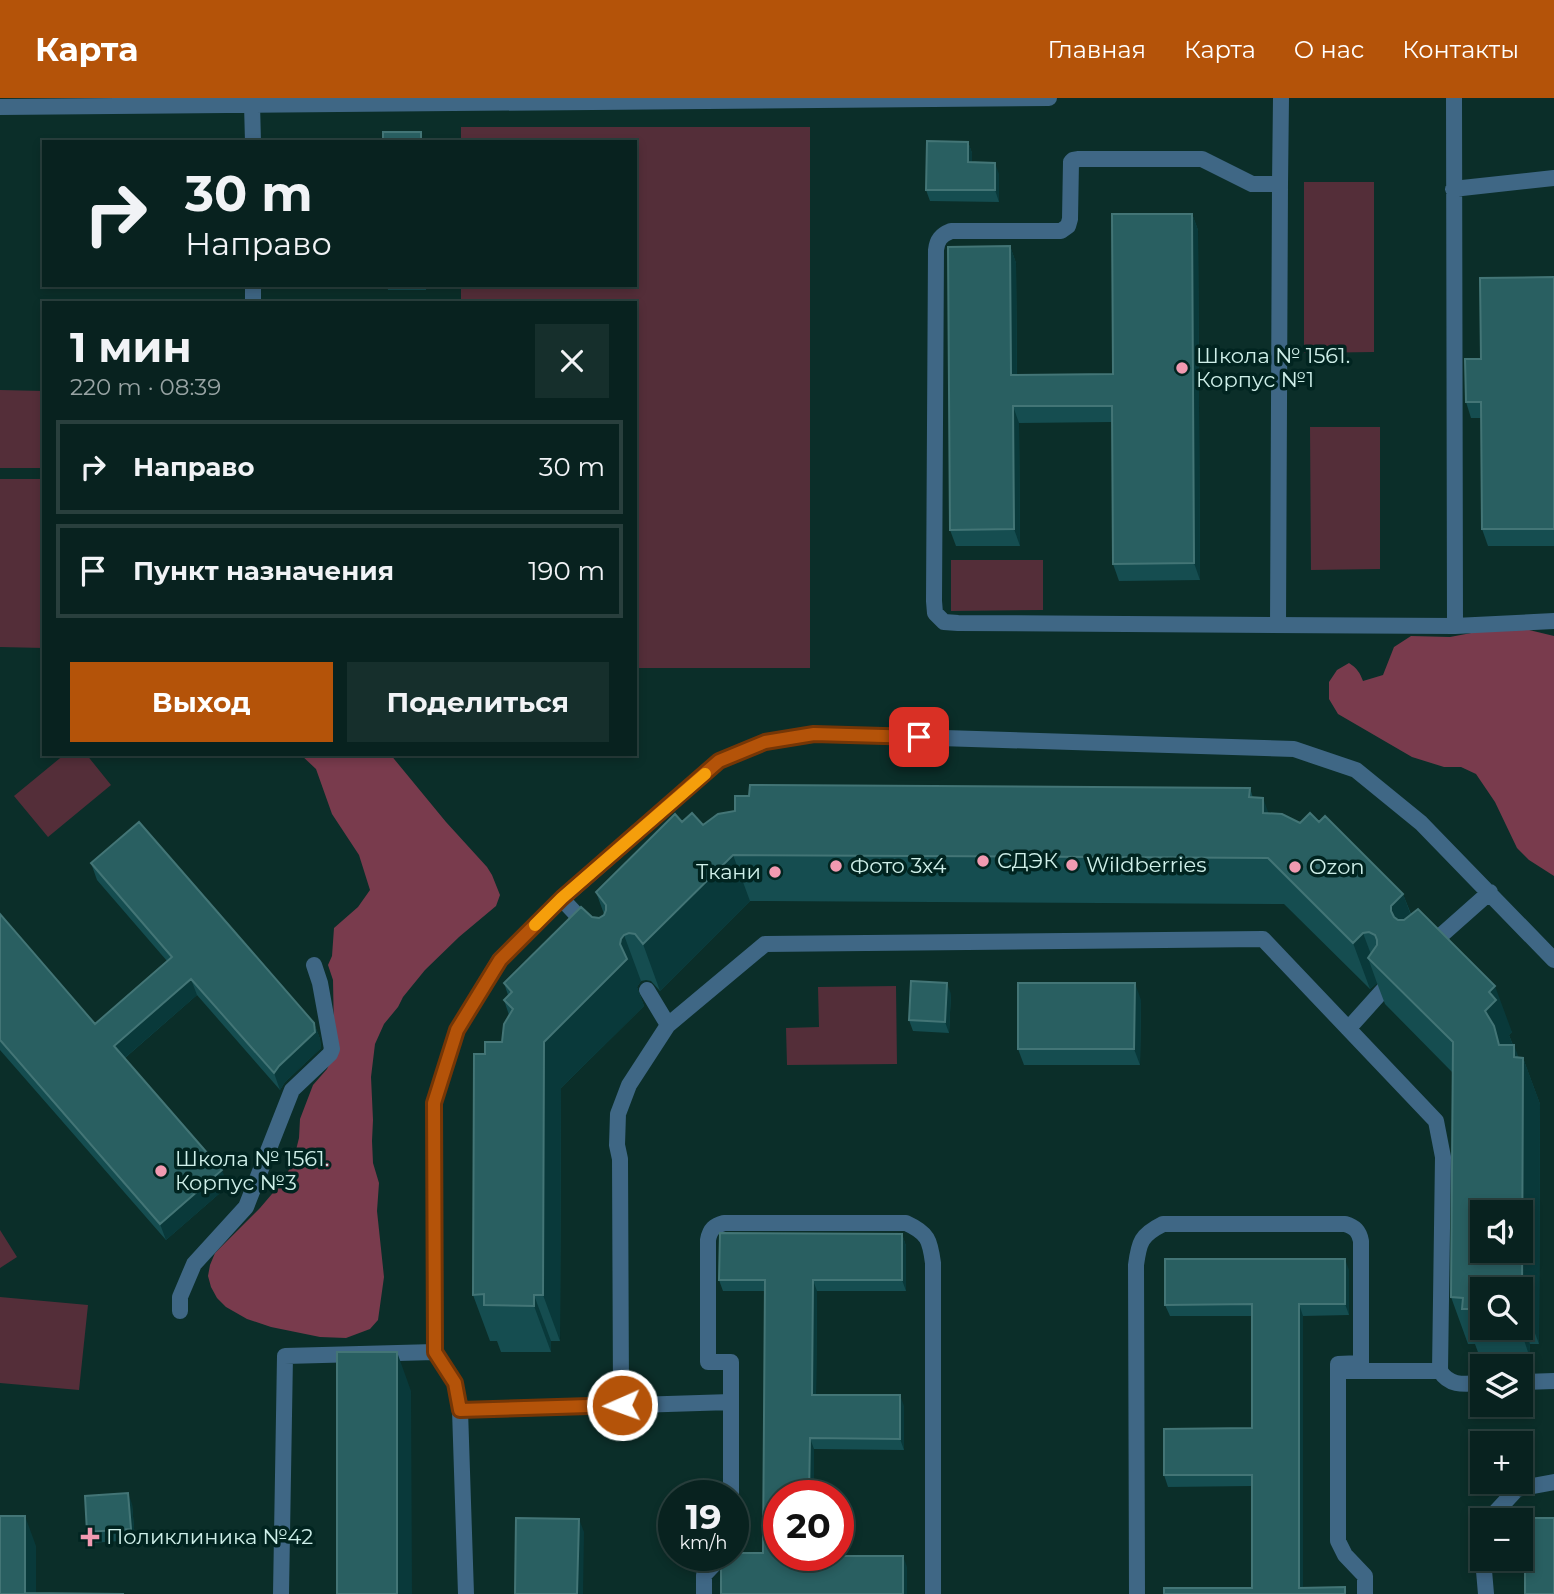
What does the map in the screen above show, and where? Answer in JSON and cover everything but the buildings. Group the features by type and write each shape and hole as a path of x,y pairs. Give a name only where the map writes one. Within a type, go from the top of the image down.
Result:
{"lane":[{"path":"0,107 498,100 1049,98"},
{"path":"1278,625 1281,98"},
{"path":"1454,98 1455,626"},
{"path":"253,104 253,140"},
{"path":"1280,184 1252,184 1202,159 1073,160 1070,219 1068,226 1061,231 951,232 943,235 937,242 935,613 944,622 1455,626 1554,621"},
{"path":"1453,189 1554,178"},
{"path":"466,1594 460,1410 455,1383 435,1352 434,1103 457,1030 500,960 562,898 719,761 765,742 814,734 1294,748 1356,770 1421,823 1554,960"},
{"path":"1418,956 1490,892"},
{"path":"562,898 604,945"},
{"path":"603,1406 621,1393 618,1114 629,1085 668,1026 765,944 1263,939 1436,1121 1443,1157 1440,1371 1445,1380 1470,1384"},
{"path":"180,1311 180,1297 194,1264 246,1207 292,1090 332,1049 314,965"},
{"path":"1349,1028 1384,989"},
{"path":"647,990 668,1026"},
{"path":"731,1480 732,1362 708,1362 710,1232 715,1226 724,1223 906,1223 920,1229 930,1242 933,1263 933,1594"},
{"path":"1137,1594 1136,1265 1139,1245 1149,1231 1163,1224 1345,1224 1354,1227 1360,1234 1361,1363 1338,1364 1338,1541 1345,1555 1366,1576 1365,1594"},
{"path":"281,1594 285,1356 435,1352"},
{"path":"1338,1371 1440,1371"},
{"path":"1533,1382 1554,1381"},
{"path":"460,1410 731,1402"},
{"path":"1499,1508 1517,1489 1554,1482"},
{"path":"704,1594 704,1574 707,1571"},
{"path":"1484,1571 1486,1594"}],"shaded area":[{"path":"461,127 810,127 810,668 637,668 637,301 461,301 461,287 637,287 637,140 461,140"},
{"path":"1304,182 1374,182 1374,352 1304,353"},
{"path":"0,390 42,391 42,468 0,468"},
{"path":"1310,427 1380,427 1380,569 1311,570"},
{"path":"0,479 42,479 42,648 0,647"},
{"path":"951,560 1043,560 1043,610 951,611"},
{"path":"1503,627 1554,636 1554,876 1529,860 1517,848 1495,802 1476,774 1461,767 1444,767 1412,757 1338,714 1329,699 1329,682 1337,670 1349,663 1358,671 1363,681 1383,675 1394,647 1411,636 1450,637"},
{"path":"63,756 88,756 111,785 48,837 14,796"},
{"path":"302,756 392,756 487,867 500,895 496,906 425,970 384,1024 375,1044 371,1077 372,1141 373,1163 379,1183 377,1211 384,1277 378,1320 370,1329 346,1338 320,1337 247,1319 226,1307 217,1298 208,1276 215,1253 260,1208 283,1181 293,1162 300,1119 313,1085 327,1069 336,1049 333,980 328,965 332,956 334,928 358,907 370,890 359,855 332,814 316,769"},
{"path":"896,986 897,1064 787,1065 786,1028 819,1027 818,987"},
{"path":"0,1230 17,1257 0,1268"},
{"path":"0,1297 88,1305 79,1390 0,1383"}],"slow traffic":[{"path":"535,925 562,898 705,774"}],"place":[{"name":"Школа № 1561. Корпус №1","path":"1182,368"},
{"name":"СДЭК","path":"983,861"},
{"name":"Wildberries","path":"1072,865"},
{"name":"Фото 3х4","path":"836,866"},
{"name":"Ozon","path":"1295,867"},
{"name":"Ткани","path":"775,872"},
{"name":"Школа № 1561. Корпус №3","path":"161,1171"},
{"name":"Поликлиника №42","path":"90,1537"}],"route":[{"path":"622,1405 460,1410 455,1383 435,1352 434,1103 457,1030 500,960 562,898 719,761 765,742 814,734 919,737"}]}
